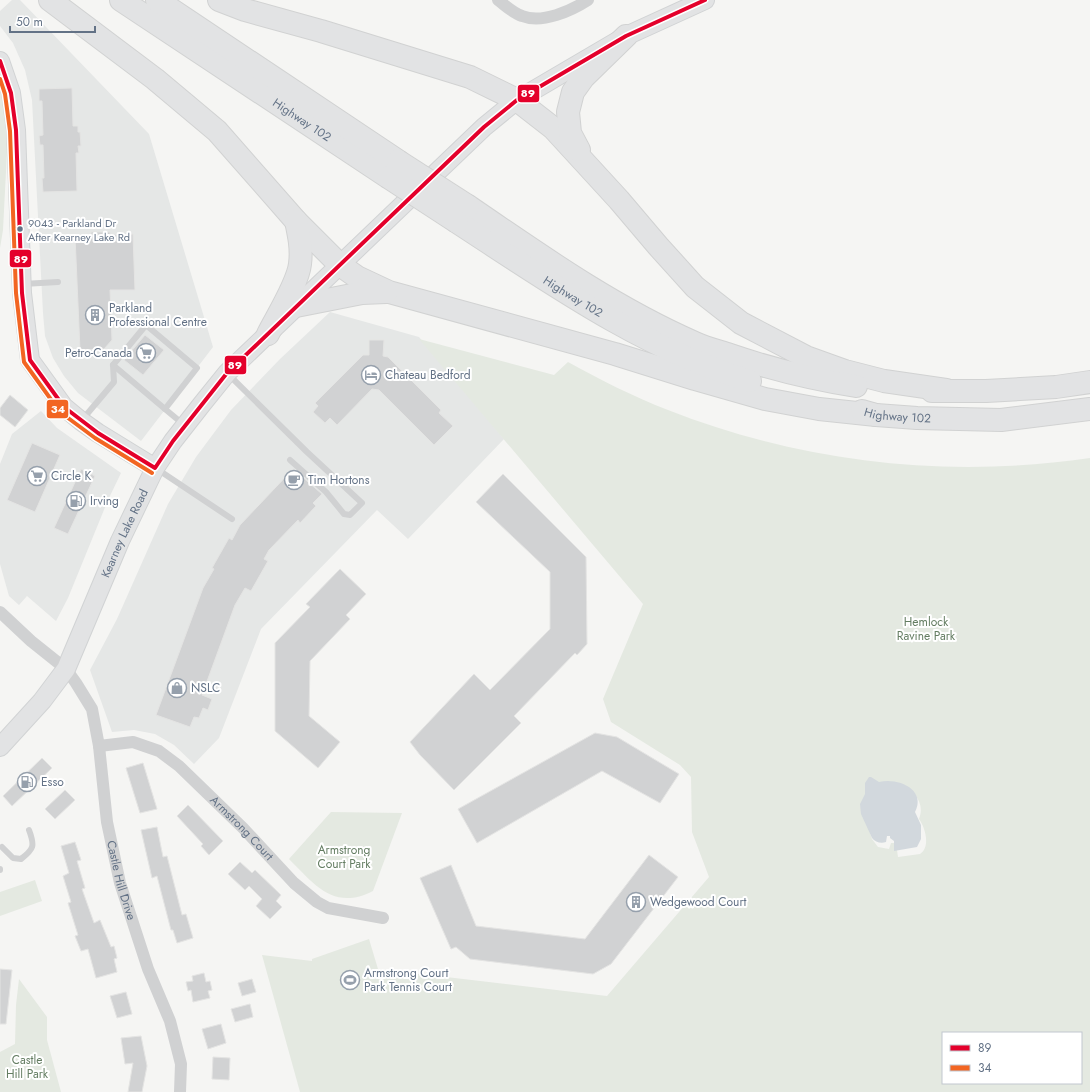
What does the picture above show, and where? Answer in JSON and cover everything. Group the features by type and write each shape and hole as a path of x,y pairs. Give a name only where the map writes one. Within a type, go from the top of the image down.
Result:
{"highway":[{"path":"50,0 155,79 218,131 296,221 340,266 356,277 389,292 615,354 765,399 819,409 876,415"},
{"name":"Highway 102","path":"121,0 393,169 462,214 633,313 696,343 769,368 834,382 900,392 946,390 986,391 1056,387 1090,382"},
{"name":"Highway 102","path":"156,0 393,169"},
{"path":"219,0 245,10 321,31 470,77 517,100 553,128 620,200 658,246 695,287 741,323 806,357 845,371 884,381 946,390"},
{"path":"586,163 570,133 568,112 573,92 583,78 626,36"},
{"name":"Highway 102","path":"462,214 558,288 648,340 693,360 739,377 813,399 876,415 939,419 1001,420 1090,409"},
{"path":"268,334 292,287 300,265 300,243 296,221"},
{"path":"296,306 362,293 389,292"}],"main road":[{"name":"Kearney Lake Road","path":"0,747 42,701 66,669 120,541 155,468 226,373 484,128 517,100 626,36 705,0"},
{"path":"0,61 11,93 16,130 21,284 30,360 64,407 81,421 155,468"}],"street":[{"path":"498,0 512,11 522,16 537,19 546,18 577,7 588,0"},
{"name":"Castle Hill Drive","path":"0,612 31,641 66,669 92,709 99,746 107,822 120,883 148,969 170,1021 181,1064 180,1092"},
{"name":"Armstrong Court","path":"99,746 133,742 159,751 179,766 243,828 294,883 317,902 328,908 383,918"}],"lane":[{"path":"21,284 58,282"},
{"path":"81,421 114,382 113,365 146,325 197,368 165,409"},
{"path":"113,365 185,426"},
{"path":"226,373 362,503 350,515 344,514 326,492 290,460"},
{"path":"155,468 232,519"},
{"path":"2,847 13,858 21,860 31,851 33,842 29,830"}],"shaded area":[{"path":"12,0 20,0 149,134 213,347 141,441 78,393 64,376 53,358 45,336 32,100 25,70 13,43 0,26 0,11"},
{"path":"330,312 419,337 504,439 408,539 377,510 261,629 219,738 194,764 174,745 155,734 134,730 112,732 90,670 117,619 168,504 196,457 231,410 280,359"},
{"path":"41,411 57,428 121,473 108,500 68,598 56,621 27,596 19,605 9,596 0,564 0,464 12,434"},
{"path":"869,777 879,782 894,781 901,783 914,791 918,804 915,812 921,825 921,839 917,847 894,851 894,841 890,838 890,836 887,836 886,842 884,843 875,841 872,838 861,814 860,804 865,794 865,783"}],"green space":[{"path":"0,92 9,113 3,230 0,248"},
{"name":"Hemlock Ravine Park","path":"419,339 554,375 568,362 643,400 668,410 719,428 771,443 823,454 876,462 929,466 983,467 1036,464 1090,458 1090,1092 300,1092 262,955 312,961 312,959 369,939 378,969 607,996 709,877 692,832 691,777 680,765 611,722 603,699 643,604","holes":["914,793 918,799 921,812 919,819 926,837 923,851 920,854 898,857 894,843 891,843 889,849 878,847 872,839 869,830"]},
{"name":"Armstrong Court Park","path":"331,812 402,813 373,891 347,898 336,897 317,886 289,859"},
{"path":"35,880 42,901 0,916 0,892"},
{"name":"Castle Hill Park","path":"19,979 47,1017 47,1040 61,1092 0,1092 0,1052 15,1044 16,1005"}],"building":[{"path":"72,88 73,126 78,126 81,146 78,146 79,153 76,153 77,191 43,192 43,145 40,145 39,136 43,135 42,101 39,101 39,89"},
{"name":"Parkland Professional Centre","path":"91,232 110,232 110,235 133,234 135,290 110,290 112,340 104,349 80,350 75,236 91,235"},
{"name":"Petro-Canada","path":"145,335 164,350 143,375 124,360"},
{"path":"369,340 384,340 383,356 388,357 441,410 439,413 453,426 434,445 379,390 372,389 337,425 330,418 325,423 313,412 318,406 315,403 363,355 369,355"},
{"path":"10,395 28,410 15,427 0,415 0,408"},
{"path":"32,443 60,455 35,512 7,500"},
{"path":"81,469 95,476 68,534 54,528"},
{"path":"293,469 322,494 313,503 316,506 300,523 298,520 269,550 264,559 268,561 251,591 245,588 235,605 202,695 212,699 208,710 203,708 199,718 194,717 190,727 156,715 203,588 214,569 212,568 229,538 232,540 240,525"},
{"path":"503,474 586,557 587,644 577,655 575,653 514,716 521,723 454,790 420,755 410,742 474,674 490,690 550,629 550,572 476,502"},
{"path":"340,569 366,594 346,615 350,619 310,661 309,716 340,742 318,768 275,731 275,643 310,607 306,604"},
{"path":"595,733 617,737 679,774 660,803 602,771 477,843 458,809"},
{"name":"Esso","path":"42,758 52,768 12,806 3,796"},
{"path":"143,763 157,809 140,813 126,768"},
{"name":"Esso","path":"65,790 75,800 55,819 45,809"},
{"path":"188,805 223,841 209,855 201,846 203,844 177,816"},
{"path":"157,827 163,857 167,856 182,915 186,914 193,938 177,943 173,930 171,930 157,876 152,878 141,830"},
{"path":"75,842 81,860 77,861 85,888 82,889 94,923 100,920 111,947 114,946 117,958 114,959 117,972 96,978 88,949 81,951 75,936 78,935 68,903 71,902 63,876 69,873 61,846"},
{"name":"Wedgewood Court","path":"649,855 678,877 611,964 593,974 470,959 456,947 451,949 420,878 451,865 476,926 585,939"},
{"path":"240,862 252,873 255,870 281,895 276,901 282,907 270,919 256,906 262,899 249,886 245,890 228,874"},
{"path":"0,969 12,970 6,1024 0,1024"},
{"path":"204,973 206,982 210,981 212,990 208,991 210,998 193,1002 191,990 188,991 186,982 193,981 192,976"},
{"path":"252,979 256,992 242,996 238,983"},
{"path":"126,992 132,1014 117,1018 110,996"},
{"path":"250,1004 253,1017 235,1022 231,1009"},
{"path":"221,1024 226,1043 208,1049 202,1029"},
{"path":"141,1036 147,1066 142,1092 128,1092 133,1063 125,1064 121,1038"},
{"path":"213,1057 230,1058 229,1080 212,1079"}],"transit line":[{"name":"89","path":"0,61 11,93 16,130 22,293 30,360 64,407 98,433 155,468 173,441 227,373 484,127 517,100 626,36 705,0"},
{"name":"34","path":"0,79 5,94 10,131 16,293 24,362 60,412 95,438 152,473"}],"place":[{"name":"9043 - Parkland Dr After Kearney Lake Rd","path":"20,229"},
{"name":"Parkland Professional Centre","path":"95,315"},
{"name":"Petro-Canada","path":"146,353"},
{"name":"Chateau Bedford","path":"371,375"},
{"name":"Circle K","path":"37,476"},
{"name":"Tim Hortons","path":"294,480"},
{"name":"Irving","path":"76,501"},
{"name":"NSLC","path":"177,688"},
{"name":"Esso","path":"27,782"},
{"name":"Wedgewood Court","path":"636,902"},
{"name":"Armstrong Court Park Tennis Court","path":"350,980"}]}
